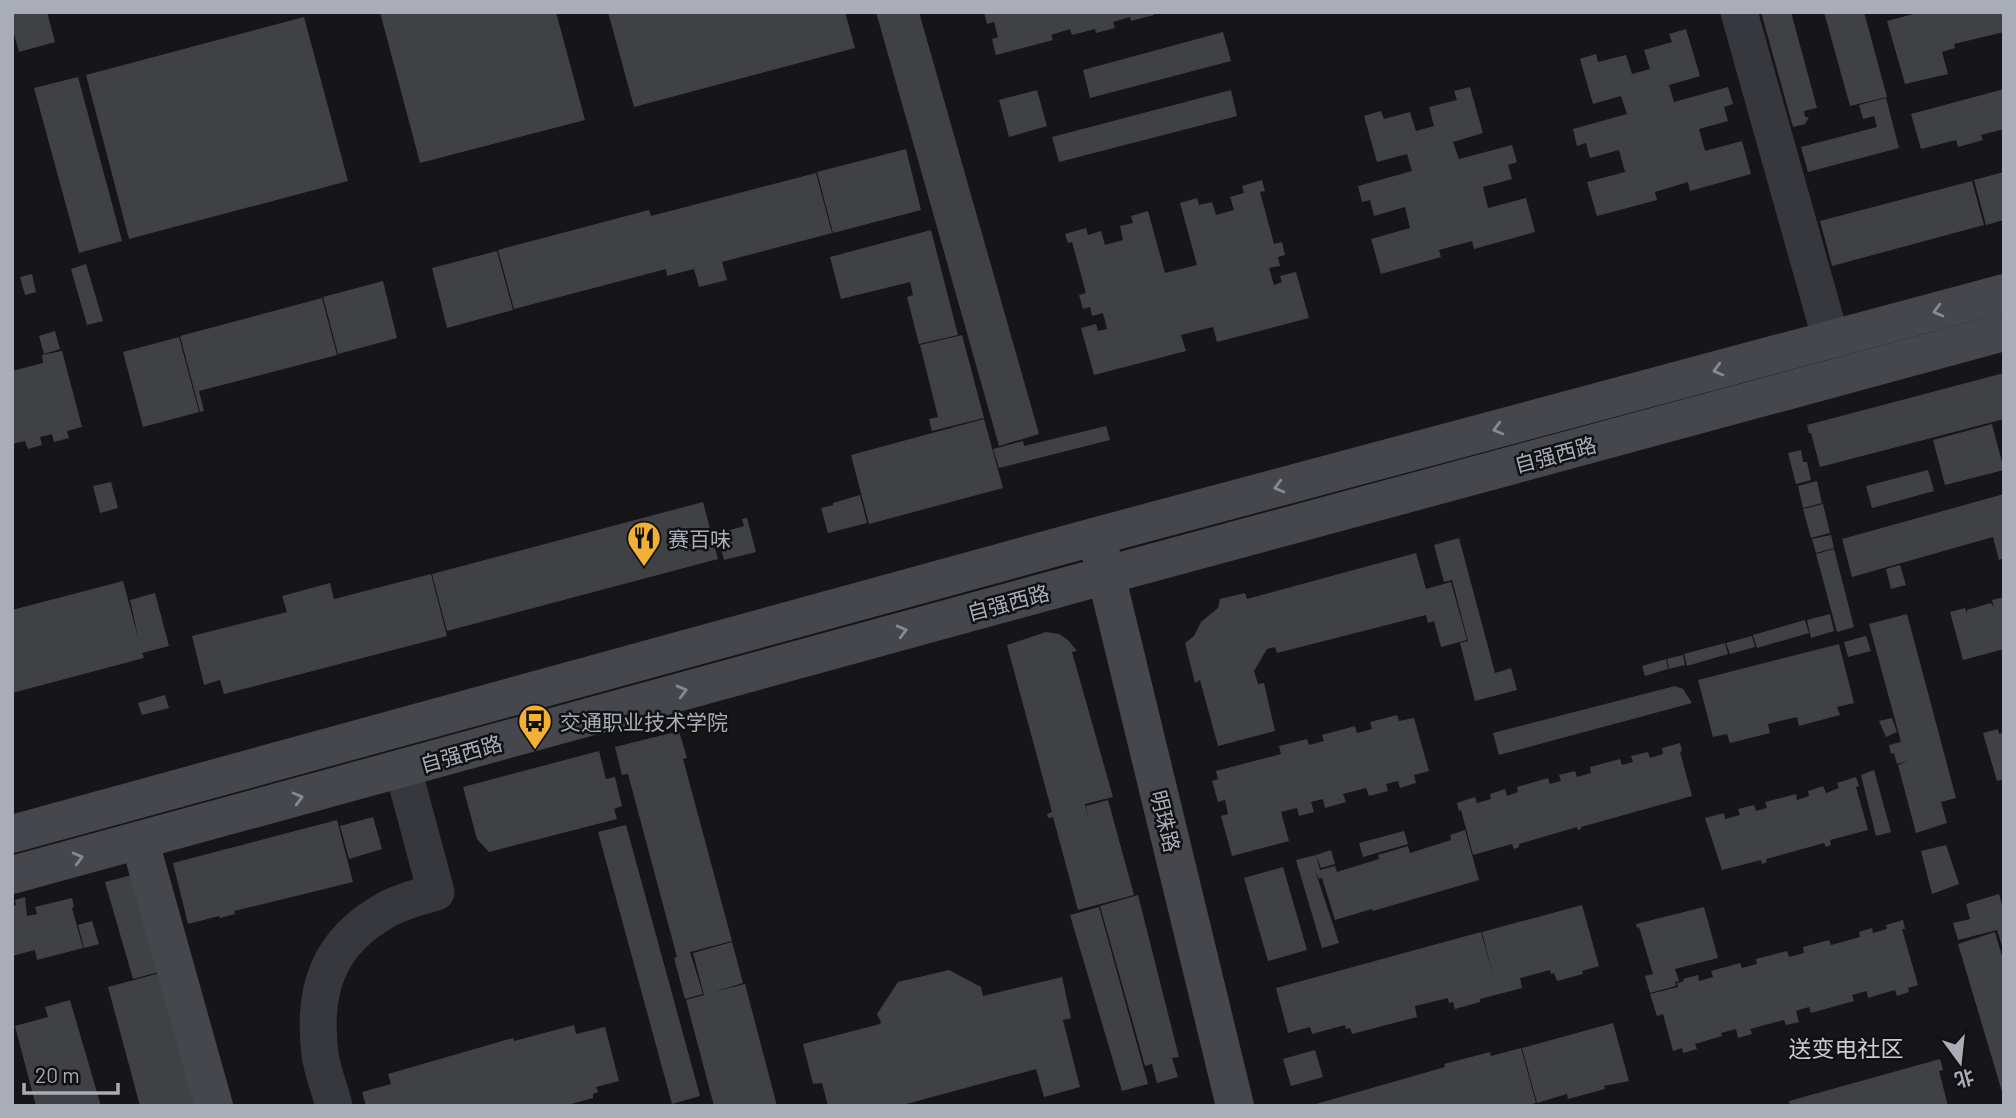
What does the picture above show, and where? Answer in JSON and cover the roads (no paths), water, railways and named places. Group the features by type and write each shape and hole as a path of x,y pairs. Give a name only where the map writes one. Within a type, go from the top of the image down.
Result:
{"main road":[{"name":"自强西路","path":"12,834 1097,536 2004,293"},
{"name":"自强西路","path":"12,875 2004,332"},
{"name":"明珠路","path":"1097,536 1235,1106"},
{"path":"140,842 214,1106"}],"street":[{"path":"1739,12 1831,340"},
{"path":"334,1106 320,1055 319,994 333,957 359,927 388,908 436,892 403,769"}],"place":[{"name":"赛百味","path":"644,568"},
{"name":"交通职业技术学院","path":"535,751"}],"district":[{"name":"送变电社区","path":"1846,1048"}]}
